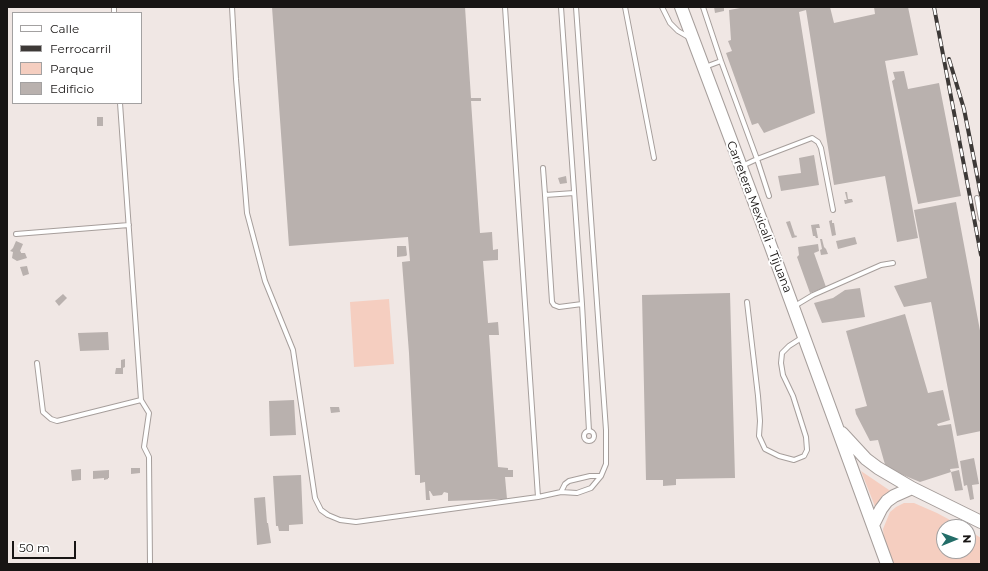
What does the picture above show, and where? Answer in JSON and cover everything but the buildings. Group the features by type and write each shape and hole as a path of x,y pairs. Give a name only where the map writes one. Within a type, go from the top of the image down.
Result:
{"main road":[{"name":"Carretera Mexicali - Tijuana","path":"681,7 874,525 887,564"},
{"name":"Carretera Mexicali - Tijuana","path":"837,427 866,459 878,468 912,488 981,522"},
{"path":"874,525 887,501 894,496 912,488"}],"lane":[{"path":"232,7 247,213 265,281 293,350 315,498 320,510 328,515 340,520 356,522 538,497 561,492 577,493 591,488 602,476 606,464 606,430 576,7"},
{"path":"505,7 538,497"},
{"path":"561,7 582,304 589,431"},
{"path":"625,7 654,158"},
{"path":"662,7 670,23 678,31 692,39"},
{"path":"703,7 769,196"},
{"path":"703,68 721,61"},
{"path":"120,104 141,400 149,414 144,447 149,457 150,564"},
{"path":"741,167 757,159 812,138 818,142 821,148 833,210"},
{"path":"543,168 552,302 554,305 559,307 582,304"},
{"path":"545,195 574,193"},
{"path":"977,198 981,219"},
{"path":"16,234 129,225"},
{"path":"793,307 814,295 881,264 893,263"},
{"path":"747,302 760,421 759,436 765,449 779,456 794,460 804,456 807,450 807,444 795,403 783,375 781,363 782,353 789,346 804,337"},
{"path":"37,363 43,412 50,419 57,422 141,400"},
{"path":"561,492 565,484 569,481 590,476 602,476"}],"green space":[{"path":"389,299 394,364 354,367 350,302"},
{"path":"861,471 892,492 876,509"},
{"path":"904,503 914,503 948,519 936,519 936,559 976,559 976,535 981,538 981,564 893,564 884,539 883,529 890,512"}],"railway":[{"path":"934,7 981,255"},
{"path":"949,59 964,109 981,195"}]}
